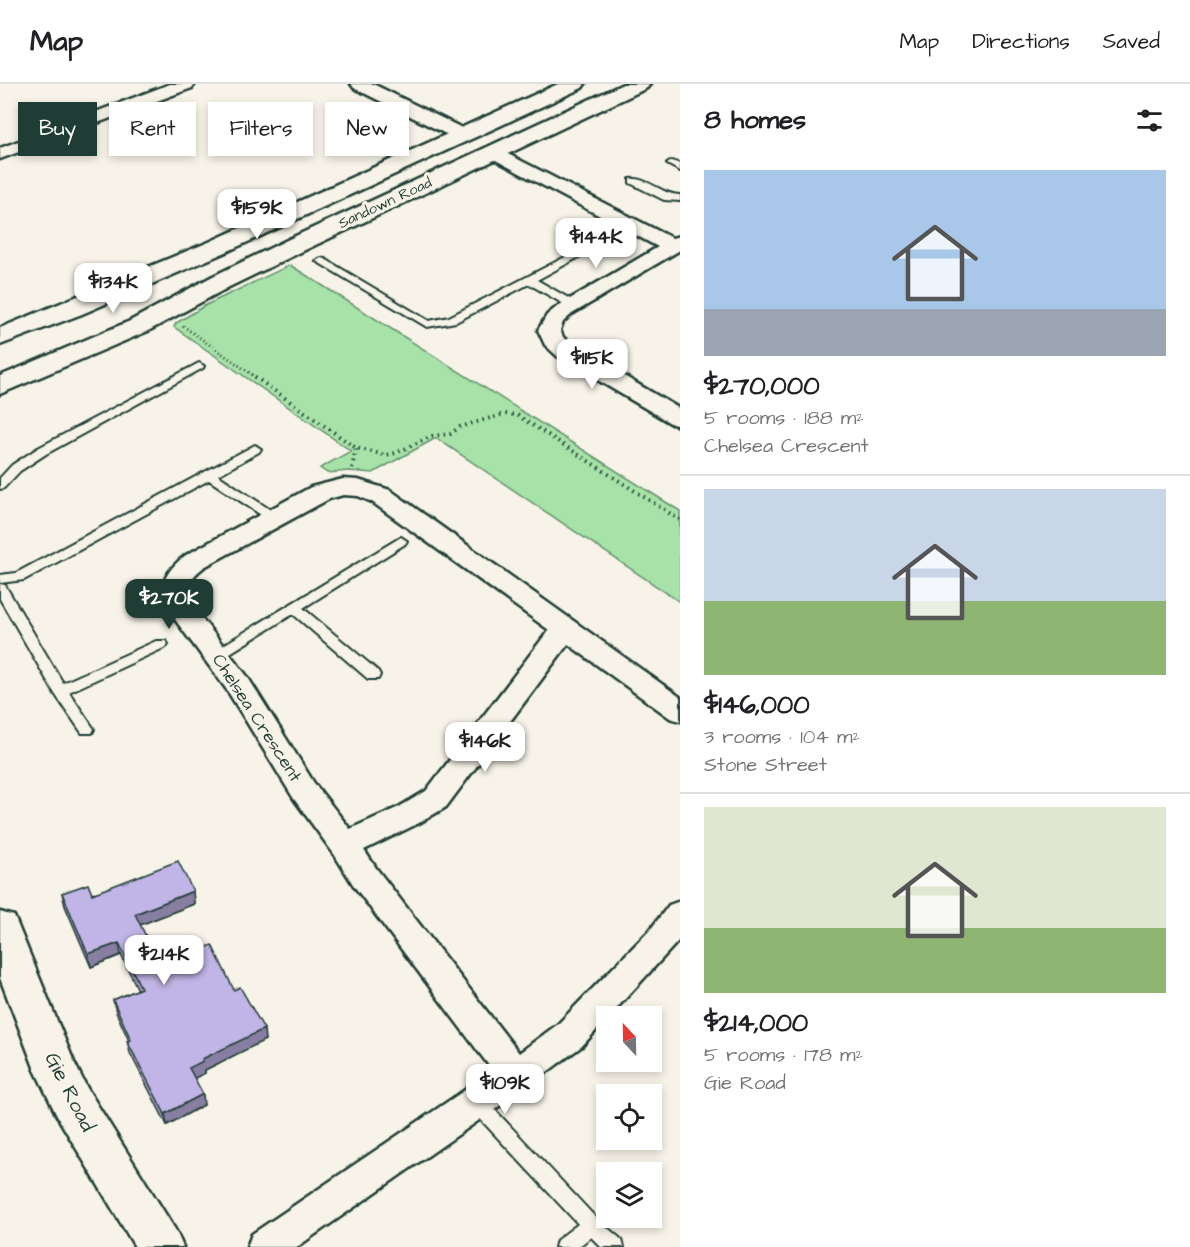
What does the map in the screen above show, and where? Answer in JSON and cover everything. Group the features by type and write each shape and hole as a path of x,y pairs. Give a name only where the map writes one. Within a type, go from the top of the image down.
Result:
{"main road":[{"name":"Sandown Road","path":"0,337 76,308 187,260 575,84"},
{"name":"Sandown Road","path":"0,386 139,326 230,277 640,84"},
{"name":"Gie Road","path":"0,928 32,1012 64,1086 160,1247"}],"street":[{"path":"0,154 186,84"},
{"path":"360,84 462,135"},
{"path":"494,152 676,244"},
{"path":"676,244 559,314 551,324 549,334 557,345 680,419"},
{"name":"Chelsea Crescent","path":"516,1075 365,877 345,845 304,791 237,682 177,604 173,592 175,583 182,572 195,561 334,488 351,486 370,490 680,711"},
{"path":"345,845 409,815 436,799 565,628"},
{"path":"265,1247 516,1075 570,1035 661,940 680,914"}],"lane":[{"path":"633,181 667,198 680,198"},
{"path":"321,261 427,324 452,320 602,241"},
{"path":"529,280 573,305"},
{"path":"0,485 16,468 42,451 199,366"},
{"path":"0,579 19,577 255,449"},
{"path":"209,475 274,518"},
{"path":"217,655 401,541"},
{"path":"0,588 60,690 87,729"},
{"path":"295,608 373,675"},
{"path":"60,690 161,644"},
{"path":"476,1102 591,1225 615,1247"},
{"path":"564,1247 591,1225"}],"path":[{"path":"174,320 356,448 385,455 396,453 432,436 450,434 460,427 504,414 517,414 680,520"}],"green space":[{"path":"290,265 680,511 680,602 436,438 373,473 349,471 327,473 320,468 351,451 174,327 176,323 206,305"}],"building":[{"path":"178,861 193,891 135,914 161,967 212,945 234,990 240,987 264,1029 202,1059 203,1061 189,1068 203,1094 165,1114 127,1041 131,1040 113,1000 141,988 119,943 88,954 62,893 88,884 92,894"}]}
